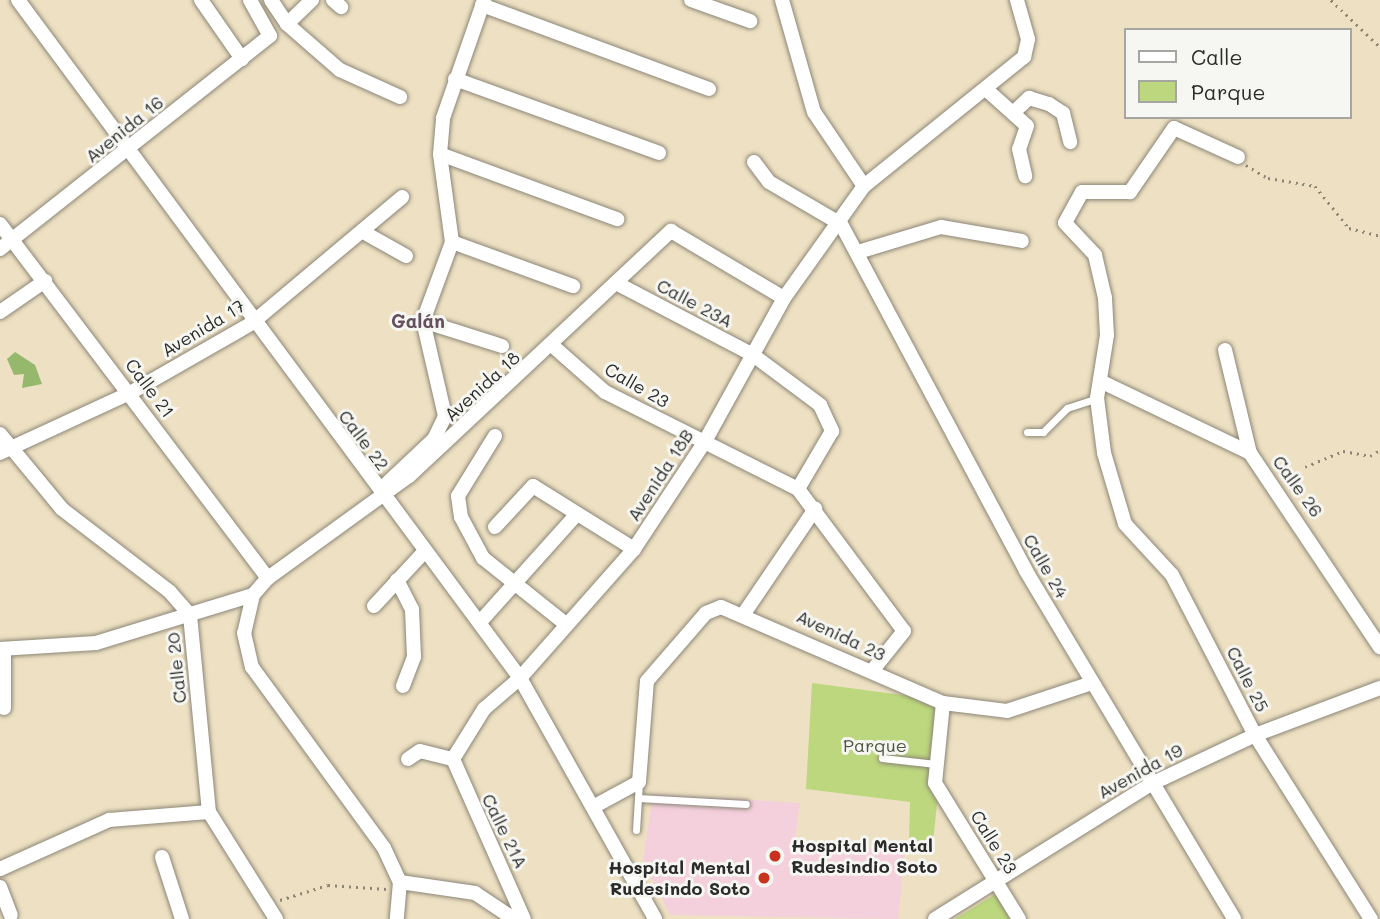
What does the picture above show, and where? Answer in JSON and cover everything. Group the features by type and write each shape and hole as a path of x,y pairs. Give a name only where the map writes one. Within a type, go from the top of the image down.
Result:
{"street":[{"name":"Calle 22","path":"18,0 126,153 520,678 655,919"},
{"path":"201,0 242,59"},
{"name":"Avenida 16","path":"0,248 126,153 270,36 250,0"},
{"path":"271,0 287,24 340,70 400,97"},
{"path":"287,24 312,0"},
{"path":"691,0 750,21"},
{"path":"782,0 814,112 864,186 988,91 1028,51 1017,0"},
{"path":"380,492 434,439 445,416 423,321 452,242 440,155 455,79 483,3 709,89"},
{"path":"455,79 659,153"},
{"path":"988,91 1027,126 1019,149 1025,176"},
{"path":"1014,112 1029,98 1049,104 1063,113 1070,142"},
{"name":"Calle 25","path":"1238,157 1174,128 1130,192 1082,192 1065,223 1095,255 1105,298 1097,398 1104,453 1125,524 1172,575 1255,735 1371,915"},
{"path":"440,155 617,219"},
{"path":"754,162 769,182 841,224"},
{"name":"Avenida 18B","path":"453,759 484,709 520,678 634,549 704,443 784,298 841,224 864,186"},
{"name":"Avenida 17","path":"6,450 130,393 252,323 365,233 402,197"},
{"name":"Calle 21","path":"0,224 268,578"},
{"name":"Calle 24","path":"841,224 858,252 874,294 1092,683 1234,919"},
{"path":"858,252 941,226 1022,241"},
{"name":"Avenida 18","path":"253,595 268,578 380,492 409,476 554,347 618,284 660,237 680,231 784,298"},
{"path":"365,233 406,256"},
{"path":"452,242 573,286"},
{"path":"0,312 45,281"},
{"name":"Calle 23A","path":"618,284 753,355"},
{"path":"423,321 502,346"},
{"name":"Calle 23","path":"554,347 605,392 798,489 815,509"},
{"path":"1224,350 1250,453"},
{"path":"753,355 806,393 831,420 824,450 798,489"},
{"name":"Calle 26","path":"1100,381 1250,453 1380,647"},
{"name":"Calle 20","path":"0,434 6,450 62,509 170,592 190,615 209,811 276,919"},
{"path":"495,436 458,496 483,558 567,625"},
{"path":"495,527 533,486 575,516 634,549"},
{"path":"745,612 815,509 904,631 872,671"},
{"path":"480,622 575,516"},
{"path":"374,606 425,551"},
{"path":"397,580 412,609 414,657 403,686"},
{"path":"4,708 2,649 96,643 253,595"},
{"path":"253,595 244,633 252,667 384,848 401,886 397,919"},
{"name":"Avenida 23","path":"639,782 647,681 706,613 721,607 745,612 943,704 1007,711 1092,683"},
{"name":"Avenida 19","path":"935,919 1151,784 1255,735 1380,688"},
{"name":"Calle 23","path":"943,704 935,783 1018,919"},
{"path":"408,760 421,751 453,759"},
{"name":"Calle 21A","path":"453,759 524,919"},
{"path":"593,807 639,782"},
{"path":"0,869 109,820 209,811"},
{"path":"162,857 181,919"},
{"path":"401,886 475,894 514,919"},
{"path":"0,887 12,917"},
{"path":"0,904 12,917"}],"lane":[{"path":"1027,432 1043,432 1067,408 1097,398"},
{"path":"882,758 936,764"},
{"path":"636,830 639,782"},
{"path":"638,799 746,804"}],"path":[{"path":"1331,0 1380,47"},
{"path":"1238,157 1268,178 1315,186 1349,228 1380,236"},
{"path":"1305,467 1343,451 1370,456 1380,450"},
{"path":"267,904 328,885 401,886"}],"shaded area":[{"name":"Hospital Mental Rudesindio Soto","path":"653,794 800,803 795,840 905,851 898,919 670,915 643,861"}],"green space":[{"path":"15,352 35,365 42,384 22,388 24,374 14,375 7,359"},
{"name":"Parque","path":"812,683 947,701 933,844 909,841 910,802 806,789"},
{"path":"999,892 1014,919 955,919"}],"place":[{"name":"Hospital Mental Rudesindio Soto","path":"775,856"},
{"name":"Hospital Mental Rudesindo Soto","path":"764,878"}],"district":[{"name":"Galán","path":"418,321"}]}
